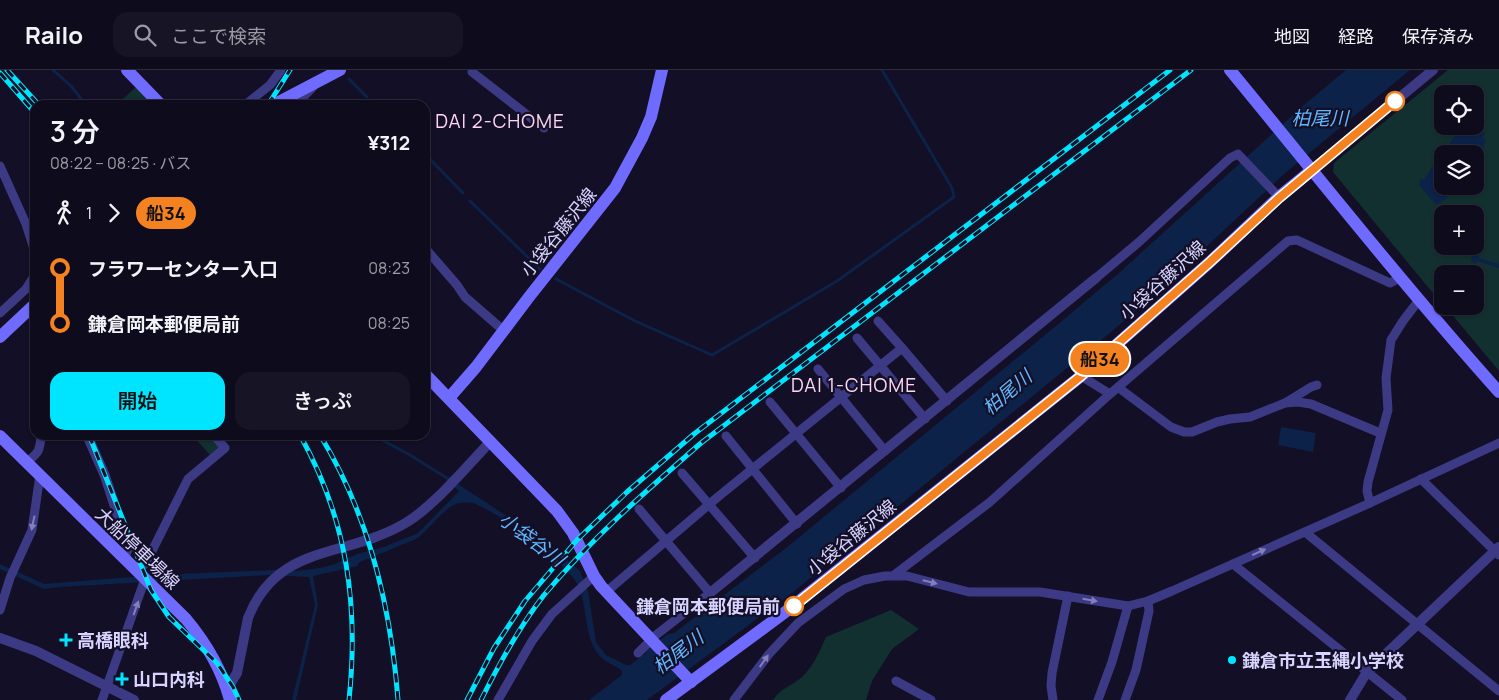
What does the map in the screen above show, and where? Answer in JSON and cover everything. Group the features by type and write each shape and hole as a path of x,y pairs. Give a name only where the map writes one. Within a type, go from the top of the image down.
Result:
{"main road":[{"path":"127,70 156,100"},
{"path":"282,100 340,70"},
{"name":"小袋谷藤沢線","path":"449,398 476,367 614,188 642,138 651,117 662,70"},
{"path":"1230,70 1400,278 1499,392"},
{"name":"小袋谷藤沢線","path":"666,700 775,620 1081,376 1210,262 1277,196 1310,168"},
{"path":"0,337 30,309"},
{"path":"430,379 557,511 574,533 586,556 590,579 606,592 691,682"},
{"name":"大船停車場線","path":"0,436 196,632 215,661 228,695"}],"street":[{"path":"251,100 270,85 281,70"},
{"path":"1310,168 1433,70"},
{"path":"472,72 544,128"},
{"path":"302,100 306,93 320,80"},
{"path":"638,653 660,632 797,524 1096,278 1139,242 1230,158 1238,154 1277,196"},
{"path":"0,166 30,236"},
{"path":"894,575 990,502 1110,394 1120,388 1288,242 1297,240 1390,283 1400,278"},
{"path":"430,254 465,297 503,330"},
{"path":"0,313 26,289 30,283"},
{"path":"1370,503 1367,491 1368,482 1388,410 1386,378 1391,340 1402,320 1419,300"},
{"path":"878,322 947,401"},
{"path":"857,338 925,419"},
{"path":"606,592 709,505 902,348"},
{"path":"818,369 885,451"},
{"path":"1081,376 1110,394"},
{"path":"1120,388 1171,427 1184,432 1192,432 1230,419 1250,418 1285,403 1311,386 1317,385 1313,399 1318,407"},
{"path":"770,402 796,436 841,488"},
{"path":"1285,403 1298,402 1318,407 1380,434"},
{"path":"726,436 797,524"},
{"path":"27,462 38,453 41,440"},
{"path":"89,440 105,476 128,547 124,559"},
{"path":"102,700 143,579 146,563 188,479 225,448 218,440"},
{"path":"228,695 237,673 251,610 273,579 287,568 323,552 376,536 402,525 430,503 491,441"},
{"path":"734,700 788,632 844,589 864,580 894,575 907,576 969,592 1040,592 1128,606 1148,601 1234,564 1499,442"},
{"path":"682,473 755,558"},
{"path":"0,610 12,573 32,530 40,475"},
{"path":"1350,700 1367,672 1498,551 1421,479"},
{"path":"639,509 710,593"},
{"path":"1305,532 1499,691"},
{"path":"1234,564 1402,700"},
{"path":"498,700 532,641 552,614 590,579"},
{"path":"1053,700 1052,673 1068,596"},
{"path":"1125,700 1138,661 1149,611 1148,601"},
{"path":"1098,700 1112,662 1128,606"},
{"path":"775,620 788,632"},
{"path":"0,638 23,645 134,700"},
{"path":"896,681 931,700"}],"green space":[{"path":"1448,70 1499,70 1499,371 1452,315 1484,315 1484,265 1434,265 1434,294 1333,172 1334,163"},
{"path":"137,86 150,100 124,100"},
{"path":"196,440 214,440 219,448 210,455"},
{"path":"891,610 919,629 892,649 872,681 866,700 773,700 779,693 805,674 816,659 826,637"}],"water":[{"name":"柏尾川","path":"1346,70 1410,70 1284,174 1158,292 1111,332 792,593 647,700 589,700 622,675 622,671 603,659 596,651 588,631 579,588 574,579 556,560 529,538 489,510 473,503 461,503 451,506 416,539 358,563 358,566 313,576 318,605 296,700 292,700 315,605 309,577 269,575 44,589 0,569 0,564 44,584 156,575 275,570 297,571 320,568 335,564 357,554 384,547 418,533 459,491 446,480 449,476 458,484 549,544 580,571 588,591 596,642 606,655 626,665 630,665 646,653 647,649 668,634 674,633 786,548 1063,320 1120,272 1304,105"},
{"path":"1485,133 1483,138 1486,140 1484,146 1449,145 1455,135 1484,135"},
{"path":"1434,164 1434,195 1449,195 1436,205 1419,185 1421,178 1424,180"},
{"path":"1472,255 1480,255 1479,258 1499,264 1499,268 1477,261 1476,263 1471,261"},
{"path":"1281,427 1316,433 1313,452 1278,445"}],"waterway":[{"name":"小袋谷川","path":"53,70 71,86 82,100"},
{"path":"556,279 635,321 712,355 837,281 954,197 952,188 882,70"},
{"path":"349,79 367,97"},
{"path":"430,159 463,193"},
{"path":"470,201 540,269"},
{"name":"小袋谷川","path":"382,440 450,480"}],"railway":[{"path":"7,70 34,100"},
{"path":"271,100 290,70"},
{"path":"467,700 494,648 525,601 577,540 627,492 694,434 1170,70"},
{"path":"481,700 510,646 544,595 581,554 660,479 701,443 1191,70"},
{"path":"0,73 30,107"},
{"path":"91,440 151,590 169,617 217,663 239,700"},
{"path":"302,440 329,498 346,563 352,630 349,700"},
{"path":"323,440 352,497 375,563 390,631 398,700"}],"bus line":[{"name":"船34","path":"794,606 1081,376 1279,198 1395,101"}],"place":[{"name":"鎌倉岡本郵便局前","path":"794,606"},
{"name":"高橋眼科","path":"66,640"},
{"name":"鎌倉市立玉縄小学校","path":"1232,660"},
{"name":"山口内科","path":"122,679"}],"district":[{"name":"DAI 2-CHOME","path":"500,121"},
{"name":"DAI 1-CHOME","path":"854,385"}]}
